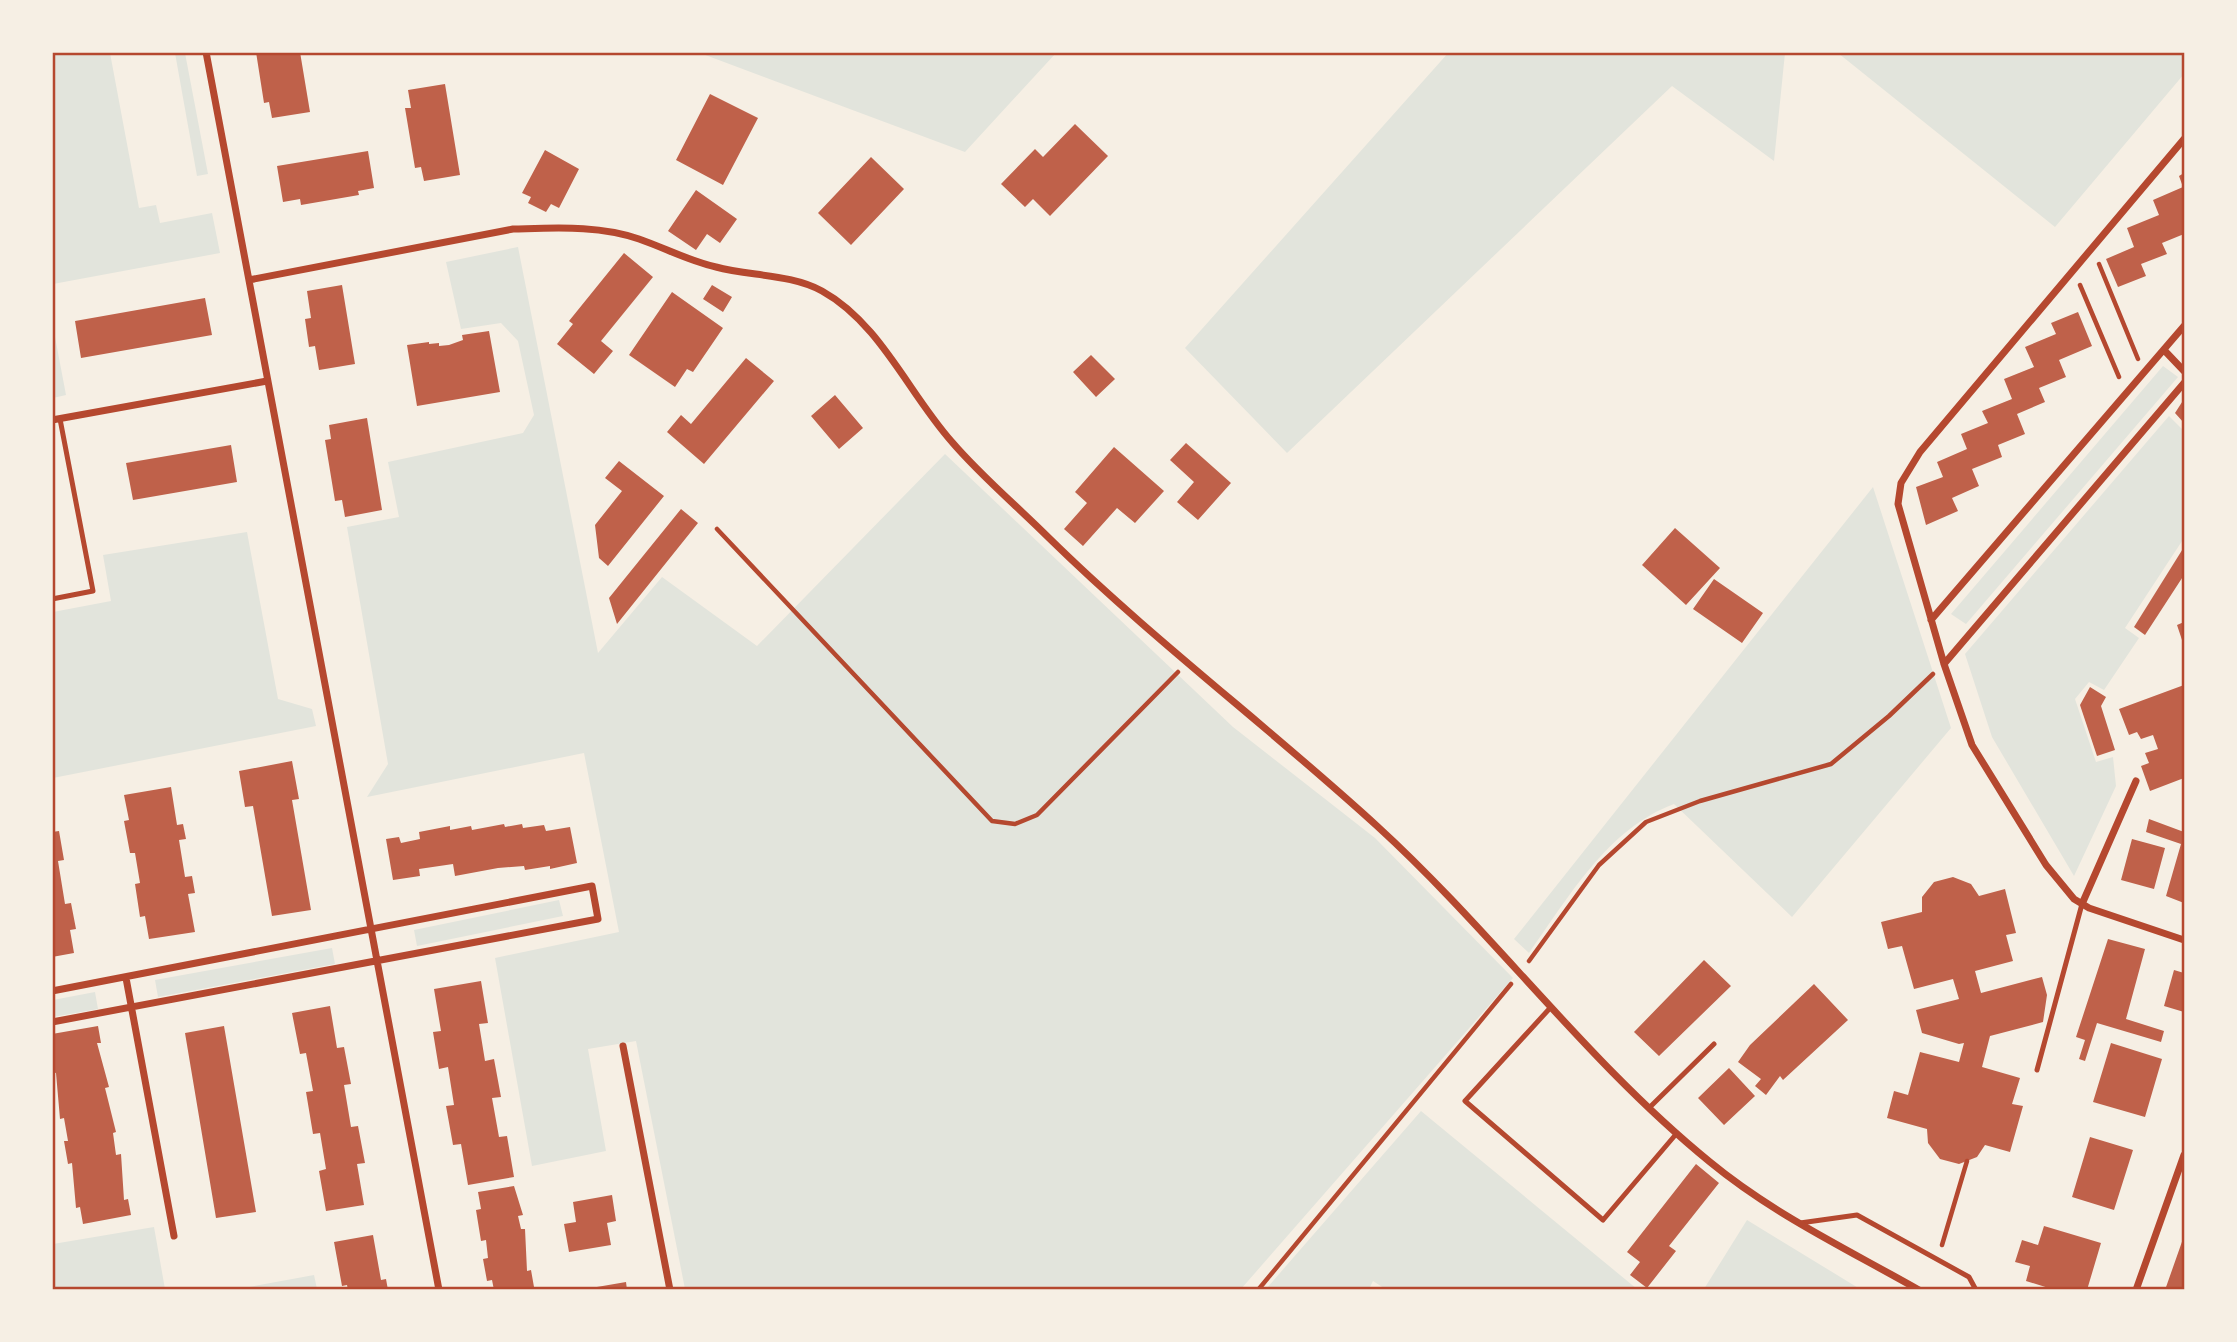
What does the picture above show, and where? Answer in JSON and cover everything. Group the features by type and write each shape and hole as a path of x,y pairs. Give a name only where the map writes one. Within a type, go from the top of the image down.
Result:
{"street":[{"path":"206,52 439,1290"},
{"path":"2185,139 1920,453 1901,483 1899,513 1944,664 1972,745 2046,865 2060,885 2082,904 2185,940"},
{"path":"248,281 513,229 600,230 636,237 711,266 818,289 847,308 868,331 951,441 1113,602 1375,824 1447,892 1551,1007 1676,1133 1722,1171 1798,1224 1919,1290"},
{"path":"1931,620 2185,326"},
{"path":"2164,350 2185,371"},
{"path":"56,420 267,381"},
{"path":"1944,664 2185,383"},
{"path":"2082,904 2136,781"},
{"path":"52,992 371,932 592,886 598,919 52,1022"},
{"path":"126,978 174,1236"},
{"path":"624,1046 670,1290"},
{"path":"2136,1290 2185,1155"}],"lane":[{"path":"52,599 93,591 56,420"},
{"path":"2037,1070 2082,904"},
{"path":"1551,1007 1465,1101 1603,1220 1676,1133"},
{"path":"1650,1107 1714,1044"},
{"path":"1798,1224 1857,1216 1969,1277 1976,1290"}],"path":[{"path":"2093,248 2144,373"},
{"path":"2075,271 2126,394"},
{"path":"717,529 992,821 1015,824 1037,815 1186,664"},
{"path":"1258,1290 1520,973 1599,865 1646,822 1700,801 1830,764 1889,716 1944,664"},
{"path":"1938,1260 1967,1160"}],"shaded area":[{"path":"53,52 110,53 139,208 156,205 160,223 212,213 220,253 53,284"},
{"path":"1449,52 1785,53 1774,161 1672,86 1287,453 1185,348"},
{"path":"175,53 185,53 208,174 197,176"},
{"path":"700,53 1056,53 965,152"},
{"path":"1838,53 2184,53 2184,74 2055,227"},
{"path":"518,247 598,653 662,577 757,646 945,454 1233,727 1375,838 1513,978 1241,1289 685,1289 636,1041 588,1049 606,1151 532,1166 495,958 619,932 584,753 367,797 388,764 347,527 399,517 388,462 523,433 534,415 518,341 501,323 461,329 446,262"},
{"path":"52,321 66,395 53,398 52,398"},
{"path":"2163,366 2178,377 1966,624 1951,614"},
{"path":"2169,416 2184,431 2184,538 2125,628 2139,638 2104,690 2089,682 2075,699 2096,762 2113,757 2116,786 2074,876 1992,737 1965,654"},
{"path":"1873,487 1951,728 1792,917 1674,804 1650,815 1609,847 1575,888 1529,953 1514,939"},
{"path":"247,532 278,699 312,709 316,726 53,778 53,612 111,601 103,555"},
{"path":"559,900 563,916 417,946 414,930"},
{"path":"332,948 335,964 158,997 155,980"},
{"path":"95,992 98,1009 53,1017 53,1000"},
{"path":"1421,1111 1637,1289 1387,1290 1373,1281 1369,1289 1266,1289"},
{"path":"1747,1220 1860,1289 1704,1289"},
{"path":"154,1227 165,1289 53,1289 53,1244"},
{"path":"314,1275 317,1289 238,1289"}],"building":[{"path":"256,52 300,52 310,112 272,118 269,102 264,103"},
{"path":"445,84 460,175 424,181 421,167 415,168 405,108 411,108 408,90"},
{"path":"710,94 758,118 723,185 676,160"},
{"path":"1075,124 1108,156 1050,216 1033,199 1025,207 1001,184 1035,149 1043,157"},
{"path":"545,150 579,169 559,208 551,204 546,212 528,203 531,197 522,193"},
{"path":"368,151 374,188 358,191 359,195 301,205 300,199 283,202 277,166"},
{"path":"871,157 904,189 851,245 818,213"},
{"path":"2184,173 2184,234 2162,243 2167,254 2141,264 2146,276 2118,287 2106,259 2134,247 2127,228 2159,215 2153,200 2183,187 2179,176"},
{"path":"696,190 737,219 720,243 707,234 696,250 668,231"},
{"path":"624,253 653,277 601,341 613,351 594,374 557,344 573,324 569,321"},
{"path":"342,285 355,364 319,370 315,346 309,347 305,319 311,318 307,291"},
{"path":"712,285 732,297 723,312 703,299"},
{"path":"672,292 723,328 693,372 687,369 675,387 629,355"},
{"path":"205,298 212,335 81,358 75,321"},
{"path":"2078,312 2092,346 2059,360 2066,377 2039,388 2045,402 2017,414 2025,434 1998,445 2002,457 1972,469 1979,486 1952,498 1958,511 1926,525 1916,487 1943,477 1937,462 1967,449 1961,434 1988,423 1982,411 2012,399 2004,379 2034,367 2025,347 2056,334 2051,323"},
{"path":"489,331 500,392 417,406 407,345 429,342 439,343 439,346 449,345 463,340 462,335"},
{"path":"1091,355 1115,379 1096,397 1073,372"},
{"path":"746,358 774,381 704,464 667,432 681,415 691,424"},
{"path":"835,395 863,428 839,449 811,416"},
{"path":"2184,399 2184,423 2175,413"},
{"path":"367,418 382,510 345,517 342,500 335,501 325,440 331,439 329,425"},
{"path":"1186,443 1231,483 1198,520 1177,502 1194,482 1170,460"},
{"path":"231,445 237,482 133,500 126,463"},
{"path":"1114,447 1164,491 1135,523 1117,508 1083,546 1064,529 1087,503 1075,492"},
{"path":"619,461 664,496 608,566 599,558 595,525 622,491 605,478"},
{"path":"681,509 698,523 617,624 609,598"},
{"path":"1675,528 1720,568 1686,605 1642,565"},
{"path":"2184,547 2184,575 2145,635 2134,627"},
{"path":"1714,579 1763,613 1742,643 1693,609"},
{"path":"2184,622 2184,646 2177,625"},
{"path":"2184,685 2184,778 2150,791 2141,766 2149,763 2145,753 2158,749 2153,735 2141,739 2137,732 2129,735 2119,709"},
{"path":"2090,687 2106,697 2101,706 2115,750 2097,756 2080,705"},
{"path":"292,761 299,799 292,800 311,910 272,916 253,806 245,807 239,771"},
{"path":"171,787 177,825 183,824 186,839 179,840 185,877 192,876 195,893 188,894 195,932 149,939 145,916 140,917 135,884 140,883 135,853 130,853 124,821 129,820 124,795"},
{"path":"2149,819 2184,832 2184,903 2166,896 2181,844 2146,832"},
{"path":"504,824 505,827 522,824 523,828 544,825 546,831 570,827 577,863 550,869 550,866 525,870 524,866 498,868 455,876 453,864 419,869 420,876 393,880 386,839 399,837 401,843 420,839 419,832 450,826 450,830 471,826 472,830"},
{"path":"59,831 64,860 58,861 65,904 71,903 76,929 70,930 74,953 52,957 52,832"},
{"path":"2132,839 2165,848 2154,889 2121,880"},
{"path":"1953,877 1971,884 1979,896 2005,889 2016,933 2006,935 2013,961 1975,971 1981,993 2042,977 2047,995 2043,1022 1990,1036 1982,1067 2020,1078 2012,1104 2023,1106 2010,1152 1985,1145 1977,1157 1959,1164 1940,1159 1928,1143 1927,1129 1887,1118 1894,1091 1908,1095 1920,1052 1959,1062 1964,1043 1959,1044 1922,1033 1916,1010 1959,999 1953,979 1914,989 1902,946 1888,949 1881,922 1922,912 1922,897 1934,882"},
{"path":"2108,939 2145,949 2126,1019 2164,1031 2161,1042 2097,1023 2085,1061 2079,1059 2085,1040 2076,1037"},
{"path":"1704,960 1731,986 1659,1056 1634,1032"},
{"path":"2174,970 2184,973 2184,1012 2164,1006"},
{"path":"481,981 488,1023 479,1024 485,1061 494,1059 501,1097 492,1098 499,1137 507,1136 514,1177 468,1185 461,1144 453,1145 446,1106 454,1105 448,1067 439,1069 433,1032 441,1031 434,989"},
{"path":"1814,984 1848,1020 1783,1080 1780,1076 1766,1095 1755,1086 1761,1079 1738,1062 1750,1045"},
{"path":"330,1006 337,1048 344,1047 351,1084 344,1085 351,1127 358,1126 365,1163 357,1164 364,1205 326,1211 319,1171 326,1169 320,1133 313,1134 306,1092 313,1091 306,1053 300,1054 292,1013"},
{"path":"98,1026 101,1043 97,1043 109,1087 105,1088 116,1132 113,1133 116,1155 121,1154 124,1200 128,1199 131,1215 83,1224 80,1207 76,1208 72,1163 68,1164 64,1141 68,1141 64,1118 60,1119 56,1073 52,1072 52,1034"},
{"path":"224,1026 256,1212 216,1218 185,1033"},
{"path":"2111,1043 2162,1059 2145,1117 2093,1102"},
{"path":"1729,1068 1755,1096 1724,1125 1698,1098"},
{"path":"2090,1137 2133,1150 2114,1210 2072,1197"},
{"path":"1696,1164 1719,1183 1669,1246 1676,1251 1647,1288 1630,1275 1640,1262 1627,1252"},
{"path":"514,1186 523,1215 518,1216 521,1229 525,1229 527,1271 531,1270 534,1287 494,1290 492,1280 487,1281 483,1259 488,1258 486,1240 481,1241 476,1210 481,1209 478,1192"},
{"path":"612,1195 616,1221 607,1223 611,1245 569,1252 564,1224 576,1222 573,1202"},
{"path":"2044,1226 2101,1243 2087,1290 2055,1290 2026,1281 2030,1266 2015,1262 2022,1240 2038,1245"},
{"path":"373,1235 381,1280 386,1279 388,1290 348,1290 347,1285 342,1286 334,1242"},
{"path":"2184,1236 2184,1290 2165,1290"},
{"path":"626,1282 627,1290 591,1290 591,1288"}]}
